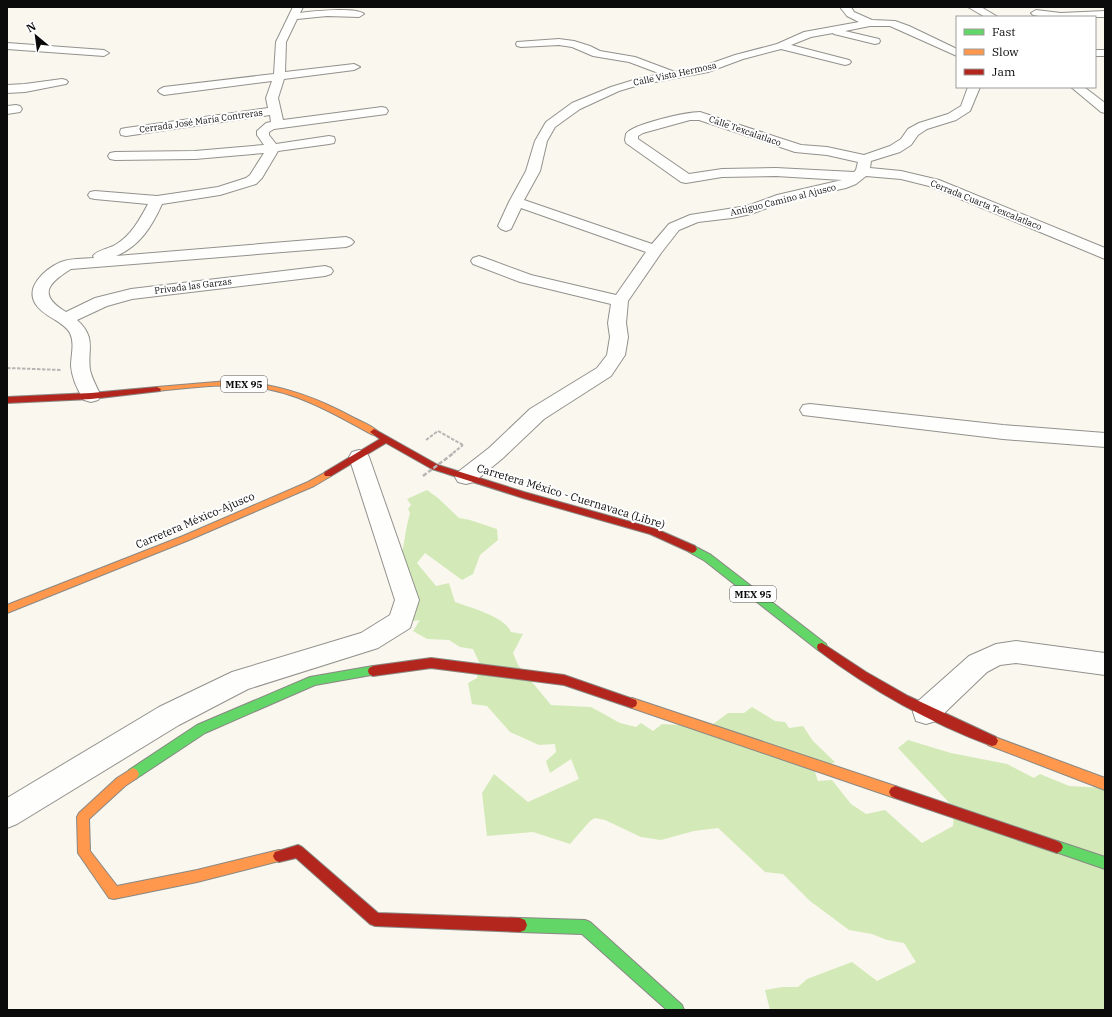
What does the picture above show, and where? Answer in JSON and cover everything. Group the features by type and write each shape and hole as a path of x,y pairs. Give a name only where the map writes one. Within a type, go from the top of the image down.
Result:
{"main road":[{"name":"Carretera México - Cuernavaca (Libre)","path":"7,400 91,396 190,385 248,384 297,395 350,420 435,467 523,495 653,531 682,543 708,558 847,667 926,712 1001,745 1105,784"},
{"name":"Carretera México-Ajusco","path":"7,609 186,538 311,484 386,440"},
{"path":"677,1010 585,927 375,919 298,851 197,876 114,893 84,853 83,817 121,782 201,730 314,680 431,663 564,680 1105,863"}],"street":[{"path":"845,7 850,14 870,23"},
{"path":"973,7 991,16"},
{"path":"1027,16 1046,7"},
{"path":"278,124 272,98 279,77 281,42 282,37 287,31 297,12 359,14"},
{"path":"1036,13 1061,16 1105,14"},
{"name":"Calle Vista Hermosa","path":"506,226 516,202 533,171 541,141 550,125 582,103 615,89 637,82 704,70 738,57 781,46 808,34 870,23 891,23 956,52"},
{"path":"831,30 875,41"},
{"path":"521,44 559,42 574,44 597,54 631,59 674,76"},
{"path":"7,46 104,54"},
{"path":"781,46 845,62"},
{"path":"164,91 354,67"},
{"path":"7,89 25,88 62,82"},
{"name":"Antiguo Camino al Ajusco","path":"466,477 496,453 537,414 604,372 616,355 619,337 617,323 620,301 655,250 674,227 695,218 732,214 751,210 782,198 841,185 862,169 906,142 913,132 923,126 952,117 966,108 974,88"},
{"path":"1079,88 1105,109"},
{"path":"1091,97 1105,97"},
{"name":"Cerrada José María Contreras","path":"126,132 275,111"},
{"path":"273,149 263,135 263,131 270,126 382,111"},
{"name":"Calle Texcalatlaco","path":"690,116 700,116 800,149 828,151 862,169 722,173 686,179 631,140 632,134 639,130 690,116"},
{"path":"115,156 148,157 273,149 329,140"},
{"path":"95,196 157,200 220,191 251,181 255,178 273,149"},
{"name":"Cerrada Cuarta Texcalatlaco","path":"862,169 901,175 934,183 1105,254"},
{"path":"91,396 81,370 83,345 78,331 66,319 49,309 42,300 40,292 43,282 53,273 67,265 104,256 127,246 144,226 157,200"},
{"path":"516,202 655,250"},
{"path":"67,265 346,242"},
{"path":"479,261 526,279 620,301"},
{"name":"Privada las Garzas","path":"66,319 100,302 131,294 325,271"},
{"path":"810,410 1003,432 1105,440"},
{"path":"7,814 169,716 241,680 369,641 401,621 407,600 359,457"},
{"path":"926,712 978,664 996,655 1016,652 1105,664"}],"path":[{"path":"7,368 81,370"},
{"path":"423,476 463,445 438,431"}],"green space":[{"path":"427,490 438,498 459,518 497,529 498,540 480,555 473,574 462,580 425,553 417,563 436,586 449,583 455,602 478,610 502,621 511,632 523,634 513,653 518,665 551,705 591,707 620,723 636,727 641,723 653,731 662,724 709,727 728,713 744,713 752,707 775,721 785,722 789,728 803,726 813,741 835,762 815,772 818,781 832,780 851,804 866,814 885,810 922,843 953,826 954,808 898,748 908,740 951,753 1007,764 1034,778 1040,774 1069,786 1105,788 1105,1010 770,1010 765,990 782,987 798,987 807,979 852,962 877,981 916,962 904,943 887,940 872,934 849,930 810,901 783,874 765,872 718,828 694,831 661,840 641,837 605,820 595,818 590,821 570,844 533,832 487,836 482,793 494,774 528,802 579,779 571,759 550,773 546,761 556,752 555,744 539,745 510,732 487,706 472,704 468,683 477,678 479,662 473,649 460,647 449,640 427,639 413,631 420,620 398,623 398,577 410,513 408,509 411,505 407,499"}],"traffic: fast":[{"path":"692,549 708,558 822,647"},
{"path":"133,774 201,729 314,680 373,671"},
{"path":"1057,847 1105,863"},
{"path":"520,925 585,927 677,1010"}],"traffic: slow":[{"path":"157,389 199,384 228,383 242,383 270,387 310,400 337,412 374,432"},
{"path":"7,609 186,538 311,484 328,474"},
{"path":"632,703 895,792"},
{"path":"992,741 1105,784"},
{"path":"133,774 121,782 83,817 84,853 114,893 197,876 279,856"}],"traffic: jam":[{"path":"7,400 91,396 157,389"},
{"path":"374,432 435,467 523,495 653,531 692,549"},
{"path":"328,474 385,440"},
{"path":"822,647 862,675 904,700 992,741"},
{"path":"373,671 431,663 564,680 632,703"},
{"path":"895,792 1057,847"},
{"path":"279,856 298,851 375,919 520,925"}]}
